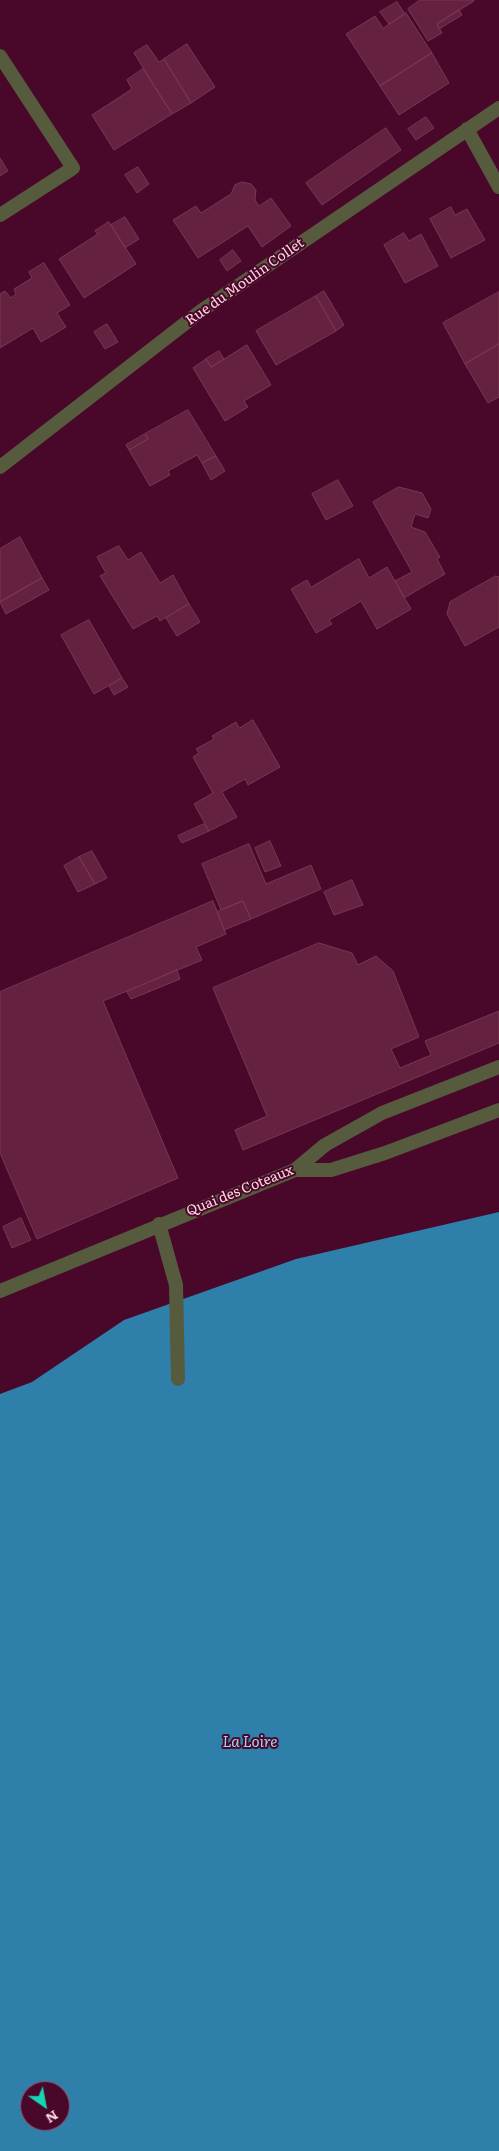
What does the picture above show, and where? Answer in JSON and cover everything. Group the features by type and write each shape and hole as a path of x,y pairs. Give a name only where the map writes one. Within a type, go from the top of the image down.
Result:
{"street":[{"path":"0,56 72,168 0,215"},
{"name":"Rue du Moulin Collet","path":"0,468 201,311 499,108"},
{"path":"467,129 499,187"},
{"name":"Quai des Coteaux","path":"0,1291 159,1224 295,1170 325,1145 382,1113 499,1067"},
{"path":"295,1170 331,1170 499,1110"},
{"path":"159,1224 176,1285 178,1380"}],"water":[{"name":"La Loire","path":"499,1212 499,2151 0,2151 0,1394 32,1382 124,1320 296,1259"}],"building":[{"path":"420,0 474,1 437,24 442,33 428,41 408,9"},
{"path":"397,2 405,14 389,24 380,12"},
{"path":"459,10 462,15 439,29 437,24"},
{"path":"406,13 432,53 380,86 346,34 375,16 383,28"},
{"path":"187,44 215,87 191,103 164,59"},
{"path":"147,45 159,62 164,59 191,103 172,114 134,53"},
{"path":"432,53 449,83 399,115 380,86"},
{"path":"143,69 172,114 114,150 92,115 132,89 127,80"},
{"path":"426,117 434,128 416,140 408,129"},
{"path":"386,128 401,150 322,205 306,183"},
{"path":"0,158 8,171 0,176"},
{"path":"138,167 149,184 137,193 125,175"},
{"path":"242,182 251,184 256,190 255,200 259,206 271,198 291,226 262,247 248,226 198,258 173,220 196,206 201,213 231,194 235,185"},
{"path":"451,207 455,215 467,209 485,240 451,258 430,219"},
{"path":"125,217 139,239 125,248 111,225"},
{"path":"109,222 136,264 84,298 59,259 98,234 95,231"},
{"path":"404,233 409,241 421,234 438,266 405,283 384,245"},
{"path":"233,250 241,261 227,271 220,260"},
{"path":"44,263 70,305 57,313 66,327 41,342 33,328 0,348 0,294 5,291 11,298 16,294 14,289 32,278 29,272"},
{"path":"324,291 344,325 336,331 316,296"},
{"path":"499,292 499,344 465,364 443,323"},
{"path":"316,296 336,331 276,365 256,331"},
{"path":"107,324 118,342 105,349 94,332"},
{"path":"499,344 499,397 488,403 465,364"},
{"path":"247,345 271,385 244,401 248,407 225,421 193,368 206,359 211,367"},
{"path":"219,351 224,359 211,367 206,359"},
{"path":"188,410 216,456 202,463 197,455 168,471 170,475 150,486 129,450 148,439 145,434"},
{"path":"145,434 148,439 129,450 126,445"},
{"path":"216,456 225,471 211,480 202,463"},
{"path":"338,480 353,506 326,520 312,494"},
{"path":"399,487 422,493 431,509 428,518 415,514 411,527 425,532 440,557 437,559 445,574 404,598 395,581 412,572 373,502"},
{"path":"20,537 42,578 0,602 0,549"},
{"path":"119,546 128,560 141,552 160,583 173,575 189,604 160,621 157,616 133,629 100,576 106,573 97,557"},
{"path":"359,559 369,578 387,567 411,609 377,629 361,601 329,620 332,624 316,633 291,589 307,580 311,587"},
{"path":"496,576 499,577 499,627 465,646 447,614 450,602"},
{"path":"42,578 49,590 6,614 0,602"},
{"path":"189,604 200,622 177,636 166,618"},
{"path":"89,620 122,678 94,694 61,635"},
{"path":"122,678 128,687 114,695 109,686"},
{"path":"253,720 280,767 248,785 245,779 222,792 237,817 209,831 194,804 213,793 193,757 199,753 196,749 214,739 212,736 236,722 239,728"},
{"path":"204,824 209,831 182,843 178,836"},
{"path":"270,841 281,866 265,872 255,848"},
{"path":"249,844 266,884 311,865 321,889 251,919 243,901 221,910 202,864"},
{"path":"92,851 107,878 95,884 79,857"},
{"path":"79,857 95,884 78,892 64,866"},
{"path":"352,880 363,905 334,915 324,892"},
{"path":"213,901 226,934 196,947 202,960 103,1001 178,1178 37,1239 0,1153 0,992"},
{"path":"243,901 251,919 224,930 217,912"},
{"path":"319,943 352,953 358,965 376,956 393,971 419,1037 391,1049 400,1068 431,1055 425,1041 499,1011 499,1043 243,1150 235,1130 267,1116 213,988"},
{"path":"177,970 180,979 131,999 127,992"},
{"path":"21,1218 31,1240 12,1248 3,1227"}]}
